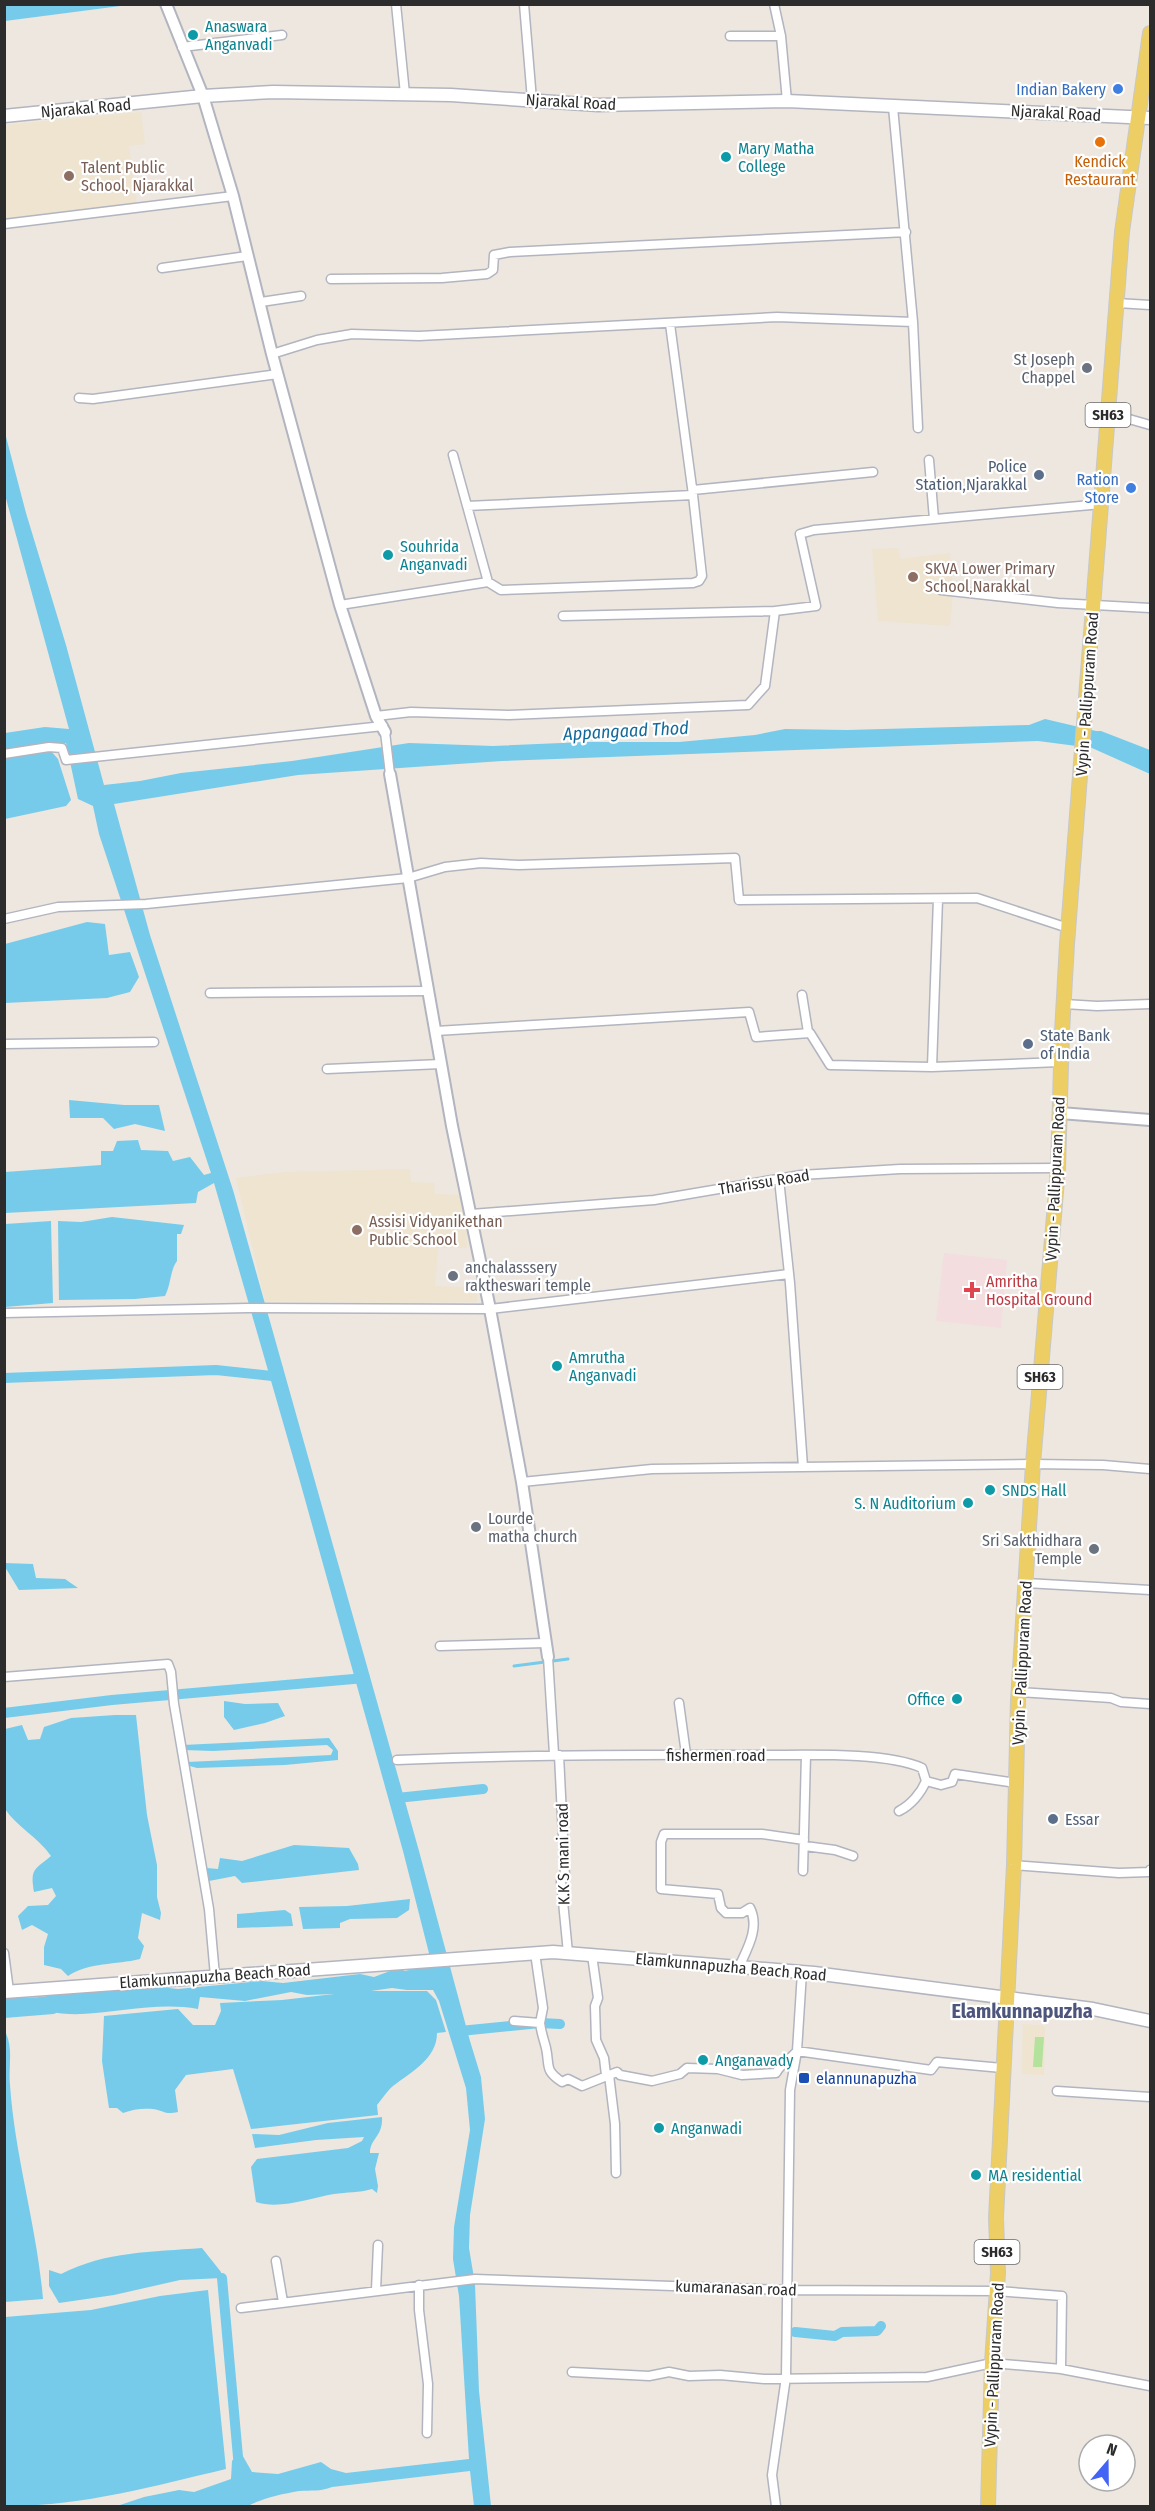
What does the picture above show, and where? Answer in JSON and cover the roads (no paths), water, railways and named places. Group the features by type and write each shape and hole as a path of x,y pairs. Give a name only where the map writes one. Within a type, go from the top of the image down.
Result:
{"main road":[{"name":"Vypin - Pallippuram Road","path":"988,2506 992,2363 997,2291 996,2218 1005,1998 1014,1865 1019,1692 1033,1464 1058,1168 1060,1062 1068,928 1122,232 1144,118 1150,33"},
{"name":"Njarakal Road","path":"4,116 203,96 273,92 405,94 598,105 786,101 893,107 954,107 1144,118"},
{"name":"Elamkunnapuzha Beach Road","path":"7,1992 425,1960 568,1953 802,1972 1093,2010 1150,2022"}],"street":[{"path":"166,4 203,96 233,196 272,354 340,605 376,716 384,729 452,1126 490,1309 522,1482 549,1662"},
{"path":"396,4 405,94"},
{"path":"524,4 532,100"},
{"path":"774,4 781,36 786,101"},
{"path":"182,48 282,35"},
{"path":"730,36 781,36"},
{"path":"893,107 906,232 918,428"},
{"path":"4,224 233,196"},
{"path":"331,279 442,278 487,274 493,270 494,255 510,252 906,232"},
{"path":"162,268 247,256"},
{"path":"261,302 301,296"},
{"path":"1116,303 1150,305"},
{"path":"272,354 317,340 352,334 419,336 777,318 913,322"},
{"path":"340,605 488,582 501,590 699,581 702,576 693,492 670,324"},
{"path":"79,398 93,399 278,374"},
{"path":"1108,420 1129,419 1150,425"},
{"path":"453,455 488,582"},
{"path":"929,460 934,519"},
{"path":"467,506 693,492 873,472"},
{"path":"563,616 775,611 816,606 800,534 814,530 1102,504"},
{"path":"941,590 1094,606 1150,608"},
{"path":"376,716 411,711 509,715 748,705 765,686 775,611"},
{"path":"4,754 49,747 62,748 66,760 384,729"},
{"path":"4,919 58,907 146,904 408,878 445,867 481,863 519,865 735,858 739,900 977,898 1068,928"},
{"path":"932,1067 938,898"},
{"path":"210,993 428,991"},
{"path":"802,995 808,1032 830,1065 932,1067 1060,1062"},
{"path":"1064,1004 1097,1006 1150,1004"},
{"path":"436,1031 749,1012 756,1037 810,1033"},
{"path":"4,1044 154,1042"},
{"path":"327,1070 441,1064"},
{"path":"1060,1113 1150,1120"},
{"name":"Tharissu Road","path":"471,1214 654,1200 801,1175 900,1169 1058,1168"},
{"path":"779,1179 789,1274 802,1467"},
{"path":"4,1313 248,1308 490,1309 789,1274"},
{"path":"522,1482 652,1469 1033,1464 1102,1465 1150,1469"},
{"path":"1026,1583 1150,1590"},
{"path":"440,1646 545,1643"},
{"name":"K.K S mani road","path":"549,1662 565,1841 565,1877 561,1881 568,1953"},
{"path":"4,1677 168,1664 209,1909 215,1976"},
{"path":"1019,1692 1111,1698 1121,1702 1150,1704"},
{"path":"679,1703 686,1755"},
{"name":"fishermen road","path":"397,1760 556,1754 837,1756 909,1763 922,1768 926,1781"},
{"path":"803,1871 806,1755"},
{"path":"899,1811 911,1803 926,1781 941,1785 952,1782 955,1774 1016,1783"},
{"path":"739,1967 749,1947 754,1927 754,1915 750,1908 742,1913 726,1912 721,1908 718,1894 661,1889 664,1833 762,1834 853,1856"},
{"path":"1014,1865 1119,1873 1149,1872 1150,1870"},
{"path":"4,1953 7,1992"},
{"path":"535,1953 543,2008 540,2026 547,2054 546,2061 552,2076 562,2082 568,2079 582,2086 618,2072 620,2075 652,2081 680,2074 687,2068 706,2067 742,2075 765,2075 776,2073 779,2065 793,2057 797,2051"},
{"path":"592,1955 598,1998 595,2006 596,2040 604,2058 615,2124 616,2173"},
{"path":"776,2506 772,2475 786,2377 790,2090 797,2051 802,1972"},
{"path":"514,2021 540,2026"},
{"path":"797,2051 931,2070 937,2062 1002,2068"},
{"path":"1057,2091 1150,2097"},
{"path":"376,2290 378,2245"},
{"path":"276,2261 283,2302"},
{"name":"kumaranasan road","path":"419,2285 475,2279 786,2290 997,2291 1062,2296 1061,2368"},
{"path":"241,2308 419,2285 419,2310 428,2384 427,2433"},
{"path":"572,2372 649,2376 669,2372 689,2376 720,2375 764,2379 927,2377 992,2363 1061,2368 1150,2386"}],"water":[{"path":"5,4 128,4 128,5 5,21"},
{"path":"4,429 104,785 181,773 292,761 409,743 493,746 585,742 679,742 755,735 785,729 847,730 1029,725 1045,719 1101,731 1150,750 1150,774 1092,748 1038,741 502,761 298,775 114,804 150,935 233,1190 481,2077 485,2119 470,2215 469,2248 475,2284 479,2391 491,2506 474,2506 470,2471 299,2491 279,2495 248,2506 117,2506 144,2497 179,2490 194,2492 231,2479 232,2461 240,2451 252,2472 278,2474 321,2462 331,2469 346,2473 469,2459 459,2296 453,2259 454,2227 470,2130 466,2088 439,2001 433,1990 392,1988 371,1991 427,1991 436,2000 446,2032 437,2033 436,2042 428,2058 393,2086 377,2105 378,2115 251,2129 233,2069 186,2075 175,2090 178,2112 168,2113 146,2109 123,2113 117,2108 109,2108 102,2061 104,2016 178,2009 193,2025 215,2025 221,2011 220,2003 282,2000 334,1994 307,1995 291,1992 245,2001 200,1997 198,2009 155,2007 82,2014 18,2007 5,2018 5,1998 160,1987 178,1989 262,1981 283,1983 360,1974 374,1977 390,1971 400,1969 405,1971 432,1965 403,1851 214,1183 198,1192 196,1203 5,1213 5,1172 101,1165 101,1151 113,1151 117,1141 138,1140 141,1150 168,1151 173,1161 190,1157 204,1175 211,1173 99,834 93,806 78,799 66,743 5,752 5,733 45,727 69,729 5,495"},
{"path":"51,751 58,759 71,800 66,806 5,819 5,757"},
{"path":"87,922 105,924 109,955 130,952 139,977 130,992 107,998 5,1003 5,944"},
{"path":"69,1100 124,1105 159,1105 165,1131 135,1124 114,1129 103,1118 70,1118"},
{"path":"112,1217 184,1225 181,1234 177,1234 177,1261 165,1296 135,1299 59,1300 58,1221 81,1222"},
{"path":"51,1221 53,1303 5,1307 5,1224"},
{"path":"4,1563 33,1564 36,1578 65,1579 78,1588 19,1590"},
{"path":"224,1701 245,1704 278,1703 285,1716 234,1730 224,1717"},
{"path":"136,1715 147,1815 157,1865 160,1920 142,1913 138,1938 144,1946 140,1959 85,1968 68,1976 61,1969 44,1965 44,1947 48,1934 32,1925 22,1930 18,1916 28,1906 48,1905 56,1896 52,1888 34,1892 33,1874 51,1856 5,1809 5,1729 22,1725 28,1740 40,1739 44,1727 71,1718"},
{"path":"329,1738 338,1751 338,1760 285,1765 197,1768 186,1765 187,1762 331,1755 333,1750 327,1745 213,1751 184,1750 183,1745"},
{"path":"294,1845 349,1848 359,1870 242,1883 235,1876 209,1881 207,1868 218,1869 220,1858 242,1861"},
{"path":"410,1899 409,1910 397,1918 350,1919 340,1923 340,1928 303,1929 299,1907 347,1906"},
{"path":"285,1910 291,1914 293,1926 237,1928 237,1914"},
{"path":"5,2031 10,2051 13,2112 43,2299 5,2302"},
{"path":"382,2117 381,2129 372,2144 370,2153 379,2153 375,2169 377,2193 372,2189 275,2205 256,2202 251,2167 257,2159 348,2148 362,2141 364,2137 316,2140 255,2148 252,2134 279,2135 328,2123"},
{"path":"202,2248 221,2272 222,2278 180,2280 114,2295 59,2303 49,2286 49,2270 61,2274 78,2266 112,2257"},
{"path":"208,2290 226,2469 88,2499 5,2506 5,2317 91,2310 160,2296"}],"waterway":[{"path":"4,1378 216,1370 272,1376 278,1369"},
{"path":"514,1666 568,1659"},
{"path":"4,1713 112,1700 365,1678"},
{"path":"397,1798 483,1789"},
{"path":"4,2013 53,2009"},
{"path":"460,2031 540,2023 560,2024"},
{"path":"222,2278 239,2468"},
{"path":"795,2332 835,2336 842,2332 877,2331 881,2326"}],"place":[{"name":"Anaswara Anganvadi","path":"193,35"},
{"name":"Indian Bakery","path":"1118,89"},
{"name":"Kendick Restaurant","path":"1100,142"},
{"name":"Mary Matha College","path":"726,157"},
{"name":"Talent Public School, Njarakkal","path":"69,176"},
{"name":"St Joseph Chappel","path":"1087,368"},
{"name":"Police Station,Njarakkal","path":"1039,475"},
{"name":"Ration Store","path":"1131,488"},
{"name":"Souhrida Anganvadi","path":"388,555"},
{"name":"SKVA Lower Primary School,Narakkal","path":"913,577"},
{"name":"State Bank of India","path":"1028,1044"},
{"name":"Assisi Vidyanikethan Public School","path":"357,1230"},
{"name":"anchalasssery raktheswari temple","path":"453,1276"},
{"name":"Amritha Hospital Ground","path":"972,1290"},
{"name":"Amrutha Anganvadi","path":"557,1366"},
{"name":"SNDS Hall","path":"990,1490"},
{"name":"S. N Auditorium","path":"968,1503"},
{"name":"Lourde matha church","path":"476,1527"},
{"name":"Sri Sakthidhara Temple","path":"1094,1549"},
{"name":"Office","path":"957,1699"},
{"name":"Essar","path":"1053,1819"},
{"name":"Anganavady","path":"703,2060"},
{"name":"elannunapuzha","path":"804,2078"},
{"name":"Anganwadi","path":"659,2128"},
{"name":"MA residential","path":"976,2175"}],"district":[{"name":"Elamkunnapuzha","path":"1022,2011"}],"water label":[{"name":"Appangaad Thod","path":"626,731"}]}
